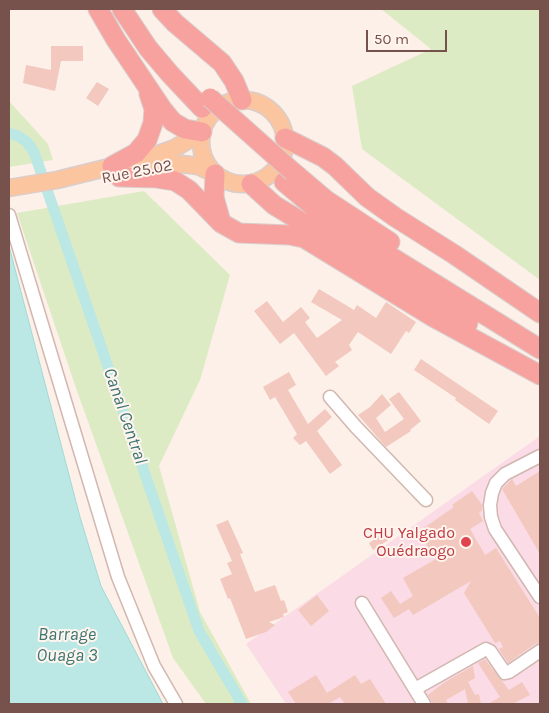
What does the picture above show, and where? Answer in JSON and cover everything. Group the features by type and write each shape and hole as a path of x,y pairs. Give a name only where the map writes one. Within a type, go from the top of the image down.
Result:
{"highway":[{"path":"98,9 138,73 173,122 185,129 202,132"},
{"path":"122,9 148,48 170,74 206,103 289,177 322,214 540,349"},
{"path":"136,9 159,43 206,103"},
{"path":"162,9 175,23 222,63 234,81 242,100"},
{"path":"115,172 147,140 153,123 154,110 138,73"},
{"path":"285,138 322,157 335,166 367,198 456,255 540,313"},
{"path":"115,172 175,180 189,190 221,223 238,233 289,235 304,238 433,318 540,375"},
{"path":"215,174 214,197 221,223"},
{"path":"289,177 540,334"},
{"path":"251,184 274,205 471,325 540,362"}],"main road":[{"path":"242,100 266,107 275,115 282,126 285,138 284,151 280,162 273,172 262,180 251,184 237,184 224,180 215,174 205,160 201,146 202,132 207,121 217,109 232,102 242,100"},
{"name":"Rue 25.02","path":"115,172 175,148 202,132"},
{"name":"Rue 25.02","path":"9,188 177,164 198,166 215,174"}],"street":[{"path":"9,215 118,577 154,666 176,704"},
{"path":"330,397 426,500"},
{"path":"540,456 505,474 496,483 490,505 495,529 540,597"},
{"path":"362,603 424,704"},
{"path":"415,689 486,649 490,651 505,673 540,651"}],"shaded area":[{"name":"CHU Yalgado Ouédraogo","path":"540,436 540,704 286,704 246,644"}],"green space":[{"path":"381,9 540,9 540,280 362,149 352,86 431,49"},
{"path":"9,101 48,144 53,160 9,167"},
{"path":"144,191 230,275 200,380 159,466 200,612 251,704 206,704 173,658 77,391 17,213"}],"water":[{"name":"Barrage Ouaga 3","path":"9,246 80,517 101,586 163,704 9,704"}],"building":[{"path":"51,46 83,46 83,61 61,61 55,91 23,83 26,65 51,70"},
{"path":"97,82 109,89 98,106 86,98"},
{"path":"319,289 354,310 357,305 376,318 386,302 416,322 409,333 406,331 391,354 358,332 349,345 352,350 335,362 339,366 326,376 294,333 280,344 254,311 267,301 283,322 301,307 310,318 305,322 317,338 342,320 311,302"},
{"path":"421,359 498,411 489,424 455,400 456,398 414,370"},
{"path":"289,372 296,385 288,390 308,424 325,409 332,417 317,431 342,465 330,474 306,441 300,445 293,438 297,434 275,397 270,400 263,387"},
{"path":"399,392 421,421 411,431 386,447 358,415 370,407 382,394 391,405 376,418 385,432 404,419 389,399"},
{"path":"540,471 540,554 502,489 512,479 516,486"},
{"path":"472,491 482,505 482,510 479,513 483,521 470,529 485,555 496,548 540,618 540,643 535,644 508,663 499,649 503,647 500,641 495,643 464,593 471,581 413,615 409,609 394,618 381,598 391,591 400,604 413,596 403,578 436,559 418,532 454,507 452,505"},
{"path":"228,520 243,553 240,554 255,592 275,585 281,601 284,600 288,612 283,614 284,617 269,622 275,625 266,632 246,639 230,598 228,599 220,579 232,574 227,563 232,561 216,525"},
{"path":"385,532 390,539 373,550 369,543"},
{"path":"317,595 329,611 311,626 298,610"},
{"path":"485,659 509,690 522,682 530,695 512,704 488,704 500,697 478,663"},
{"path":"473,666 475,678 468,682 475,695 479,694 481,704 468,704 465,689 446,700 448,704 433,704 428,695 445,682"},
{"path":"316,675 327,693 355,675 361,684 370,679 386,704 345,704 340,697 328,704 296,704 288,692"}],"waterway":[{"name":"Canal Central","path":"9,133 27,142 34,152 199,631 242,704"}],"place":[{"name":"CHU Yalgado Ouédraogo","path":"466,542"}]}
